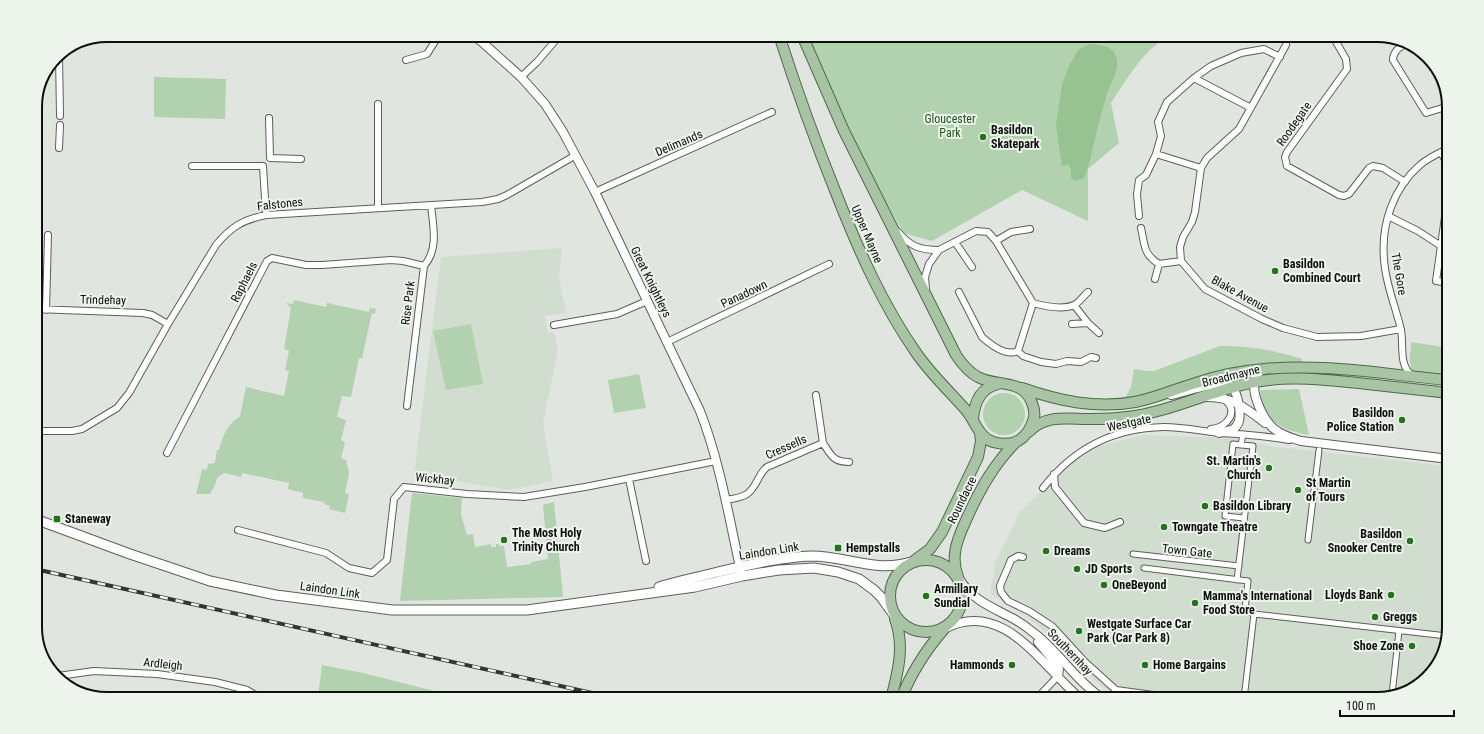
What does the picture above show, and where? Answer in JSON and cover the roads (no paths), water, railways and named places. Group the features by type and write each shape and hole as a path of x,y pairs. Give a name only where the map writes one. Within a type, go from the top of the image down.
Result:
{"main road":[{"name":"Upper Mayne","path":"781,42 821,156 869,271 894,317 917,354 935,377 965,409 980,433"},
{"name":"Upper Mayne","path":"805,42 844,131 956,355 966,370 986,382 1003,383 1016,386"},
{"name":"Broadmayne","path":"1016,386 1056,399 1086,404 1114,404 1147,399 1214,377 1265,369 1300,367 1326,368 1386,374 1442,383"},
{"name":"Broadmayne","path":"1417,378 1442,380"},
{"name":"Broadmayne","path":"1027,433 1036,425 1050,420 1110,419 1128,417 1156,411 1232,387 1254,382 1318,379 1442,392"},
{"path":"973,420 974,408 978,398 984,390 994,385 1003,383"},
{"path":"980,433 990,441 1000,444 1009,444 1017,441 1031,428 1034,408 1028,395 1016,386"},
{"name":"Roundacre","path":"911,562 930,550 942,532 978,457 981,446 980,433"},
{"name":"Roundacre","path":"960,580 955,567 954,556 962,528 989,474 1017,441"},
{"name":"Laindon Link","path":"42,523 210,581 276,595 392,610 527,610 607,600 633,595 673,583 741,572 814,568 838,572 859,579 881,597 894,615"},
{"name":"Laindon Link","path":"741,572 787,559 810,556 835,558 886,567 911,562"},
{"path":"893,692 899,668 900,650 899,632 890,602 891,587 898,574 911,562 923,560 938,563 950,570 960,580 962,593 960,606 952,621 924,655 904,692"},
{"path":"894,615 904,626 918,632 932,632 944,629"}],"street":[{"path":"406,60 427,54 435,42"},
{"name":"Great Knightleys","path":"489,42 545,104 563,132 595,192 700,411 710,435 741,572"},
{"path":"521,77 537,62 554,42"},
{"name":"Roodegate","path":"1336,42 1346,59 1347,69 1287,152 1285,157 1287,166 1339,195 1344,196 1349,194 1366,171 1374,166 1383,168 1405,182"},
{"path":"1141,228 1147,254 1150,259 1159,264 1181,261 1180,247 1195,212 1201,168 1207,158 1239,129 1286,45"},
{"path":"1401,47 1396,50 1393,60 1426,113 1442,108"},
{"path":"1139,216 1137,194 1139,180 1146,175 1156,154 1161,136 1158,122 1168,102 1194,78 1211,66 1241,53 1264,49 1280,57"},
{"path":"59,63 60,116"},
{"path":"1194,78 1251,108"},
{"path":"378,104 378,208"},
{"name":"Delimands","path":"595,192 772,112"},
{"path":"266,215 263,166 270,158 269,118"},
{"path":"59,148 60,125"},
{"name":"The Gore","path":"1402,358 1403,342 1384,259 1384,232 1395,198 1405,182 1420,164 1441,152"},
{"path":"1156,154 1201,168"},
{"name":"Falstones","path":"42,431 82,429 118,408 129,393 168,324 216,245 226,233 237,224 251,218 266,215 482,202 498,199 576,156"},
{"path":"270,158 301,159"},
{"path":"192,166 263,166"},
{"name":"Rise Park","path":"407,406 424,266 429,260 434,242 431,205"},
{"path":"885,212 899,233 908,243 921,249 939,250"},
{"path":"1388,216 1414,228 1442,245"},
{"path":"996,241 1011,232 1030,229"},
{"path":"928,298 925,277 929,264 939,250 976,231 981,230 988,232 996,241 1033,303 1047,307 1074,305 1088,292"},
{"path":"46,310 48,235"},
{"path":"955,242 972,267"},
{"path":"1442,255 1436,281 1442,282"},
{"name":"Raphaels","path":"167,453 267,261 272,258 306,265 322,265 391,260 424,266"},
{"name":"Blake Avenue","path":"1181,261 1205,288 1262,319 1283,328 1317,337 1360,336 1400,329"},
{"name":"Panadown","path":"667,342 829,264"},
{"path":"1155,279 1159,264"},
{"path":"959,292 982,337 988,343 1006,352 1012,353 1018,351"},
{"path":"554,325 617,314 647,301"},
{"path":"1018,351 1033,303"},
{"path":"1074,305 1088,323 1099,333"},
{"name":"Trindehay","path":"42,310 143,313 152,315 168,324"},
{"path":"1072,324 1088,323"},
{"path":"1018,351 1023,356 1041,362 1056,364 1067,361 1080,362 1091,358 1096,358"},
{"path":"1386,374 1396,371 1402,358"},
{"path":"1402,358 1406,370 1417,378"},
{"path":"1265,369 1258,372 1254,382 1257,401 1267,422 1277,431"},
{"path":"1147,399 1173,395 1216,384 1227,384 1232,387 1236,393 1240,418 1236,427 1231,431 1219,432"},
{"name":"Cressells","path":"816,395 823,443 834,459 840,462 849,462"},
{"path":"1192,400 1207,397 1224,399 1238,403 1249,409 1285,436 1301,441 1442,458"},
{"name":"Westgate","path":"1197,430 1215,429 1226,424 1230,418 1230,408 1224,399"},
{"name":"Westgate","path":"1043,488 1069,459 1084,449 1122,433 1136,430 1159,428 1197,430 1301,441"},
{"path":"1242,444 1243,434"},
{"name":"Cressells","path":"725,500 747,494 752,490 761,473 767,467 823,443"},
{"path":"1237,580 1253,446 1233,444 1224,516 1244,518"},
{"path":"1308,540 1319,450"},
{"name":"Wickhay","path":"238,530 326,553 349,568 372,573 387,560 394,499 404,487 468,494 524,497 546,495 716,461"},
{"path":"1054,474 1055,487 1084,523 1105,528 1120,522"},
{"path":"629,479 646,561"},
{"name":"Town Gate","path":"1133,554 1239,566"},
{"path":"1023,557 1018,556 1011,560 1000,586 1001,592 1008,601 1052,626 1085,662 1116,690 1131,692"},
{"name":"Town Gate","path":"1144,568 1248,581 1245,610 1254,614"},
{"name":"Southernhay","path":"960,580 965,588 975,598 1020,622 1042,639 1082,682 1094,692"},
{"path":"1245,692 1254,614 1441,635"},
{"name":"Southernhay","path":"944,629 958,622 966,621 982,621 997,626 1030,647 1074,692"},
{"name":"Southernhay","path":"1020,622 1057,665 1059,669 1058,676"},
{"path":"1393,690 1399,631"},
{"name":"Ardleigh","path":"63,675 94,671 157,674 228,685 250,692"},
{"path":"1043,692 1058,676"}],"railway":[{"path":"42,571 588,692"}],"place":[{"name":"Basildon Skatepark","path":"983,137"},
{"name":"Basildon Combined Court","path":"1275,271"},
{"name":"Basildon Police Station","path":"1402,420"},
{"name":"St. Martin's Church","path":"1269,468"},
{"name":"St Martin of Tours","path":"1298,490"},
{"name":"Basildon Library","path":"1205,506"},
{"name":"Staneway","path":"57,519"},
{"name":"Towngate Theatre","path":"1164,527"},
{"name":"The Most Holy Trinity Church","path":"504,540"},
{"name":"Basildon Snooker Centre","path":"1410,541"},
{"name":"Hempstalls","path":"838,548"},
{"name":"Dreams","path":"1046,551"},
{"name":"JD Sports","path":"1077,569"},
{"name":"OneBeyond","path":"1104,585"},
{"name":"Lloyds Bank","path":"1391,595"},
{"name":"Armillary Sundial","path":"926,596"},
{"name":"Mamma's International Food Store","path":"1195,603"},
{"name":"Greggs","path":"1375,617"},
{"name":"Westgate Surface Car Park (Car Park 8)","path":"1079,631"},
{"name":"Shoe Zone","path":"1412,646"},
{"name":"Hammonds","path":"1012,665"},
{"name":"Home Bargains","path":"1145,665"}],"park label":[{"name":"Gloucester Park","path":"950,126"}]}
